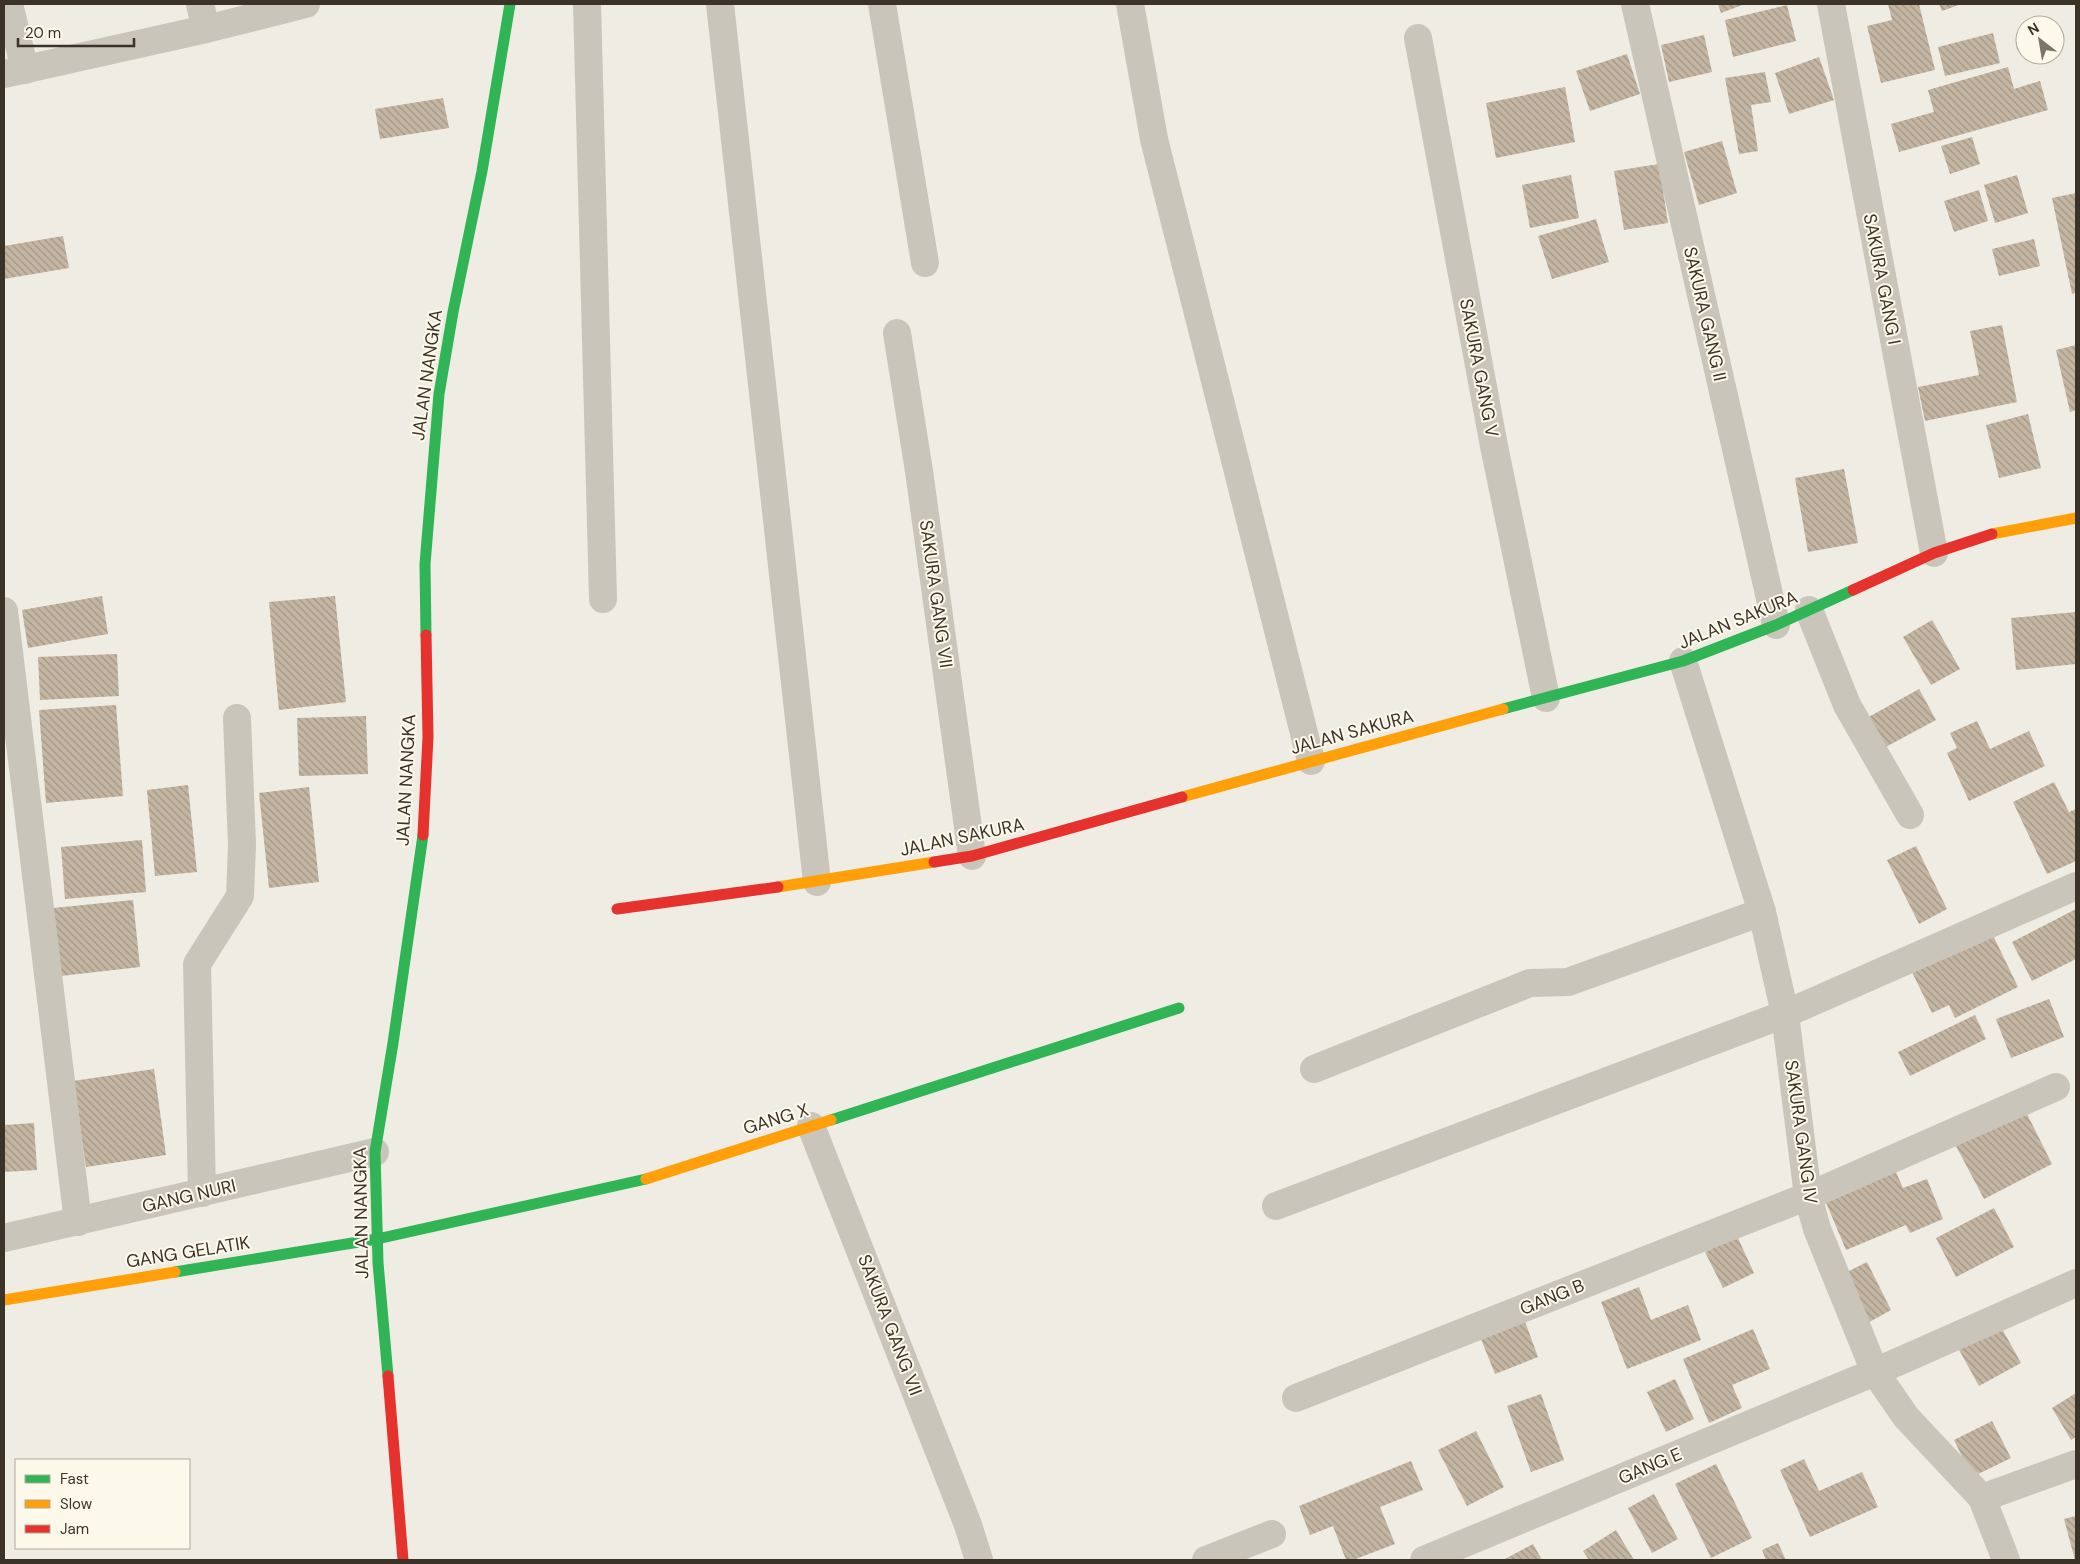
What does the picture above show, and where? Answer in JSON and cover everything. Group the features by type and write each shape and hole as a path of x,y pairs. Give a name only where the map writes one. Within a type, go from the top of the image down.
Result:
{"street":[{"path":"8,4 14,72 203,16 306,4"},
{"name":"JALAN NANGKA","path":"403,1560 377,1239 374,1152 393,1043 423,836 428,737 425,564 439,394 453,312 482,171 510,4"},
{"path":"587,4 603,599"},
{"path":"720,4 817,882"},
{"path":"882,4 925,263"},
{"path":"1130,4 1154,140 1311,761"},
{"name":"SAKURA GANG II","path":"1635,4 1776,625"},
{"name":"SAKURA GANG I","path":"1831,4 1934,553"},
{"name":"SAKURA GANG V","path":"1418,38 1494,446 1546,698"},
{"name":"SAKURA GANG VII","path":"897,333 919,471 972,856"},
{"name":"JALAN SAKURA","path":"617,909 817,882 972,856 1311,761 1683,662 1776,625 1934,553 2001,531 2076,518"},
{"path":"1809,610 1847,705 1910,815"},
{"path":"4,611 78,1222"},
{"name":"SAKURA GANG IV","path":"1683,662 1762,912 1785,1014 1808,1196 1817,1229 1875,1372 1906,1417 1982,1498 2006,1560"},
{"path":"202,1193 197,964 240,896 242,845 237,718"},
{"path":"1276,1206 1785,1014 2076,886"},
{"path":"1314,1069 1530,983 1568,982 1762,912"},
{"name":"GANG X","path":"377,1239 653,1177 1179,1008"},
{"name":"GANG B","path":"1296,1398 1808,1196 2056,1087"},
{"name":"SAKURA GANG VII","path":"811,1126 968,1525 979,1560"},
{"name":"GANG NURI","path":"4,1238 374,1152"},
{"name":"GANG GELATIK","path":"4,1300 377,1239"},
{"name":"GANG E","path":"1424,1560 1875,1372 2076,1283"},
{"path":"1982,1498 2076,1464"},
{"path":"1206,1560 1272,1534"}],"building":[{"path":"1718,4 1745,4 1721,13"},
{"path":"1888,4 1919,4 1935,70 1881,83 1867,26 1892,20"},
{"path":"1939,4 1961,4 1942,11"},
{"path":"1787,5 1796,41 1733,57 1725,20"},
{"path":"1993,33 2000,63 1945,76 1938,47"},
{"path":"1704,35 1712,72 1669,82 1661,45"},
{"path":"1627,54 1640,94 1590,111 1576,71"},
{"path":"1819,57 1834,100 1789,114 1775,73"},
{"path":"2008,67 2014,89 2040,81 2048,110 1899,152 1891,124 1934,112 1928,90"},
{"path":"1765,72 1771,102 1751,105 1758,151 1739,154 1725,78"},
{"path":"1565,87 1575,142 1496,158 1486,103"},
{"path":"443,98 449,128 380,139 375,109"},
{"path":"1972,137 1980,164 1950,174 1941,146"},
{"path":"1722,141 1737,193 1699,205 1684,152"},
{"path":"1659,164 1668,223 1624,230 1614,171"},
{"path":"1571,175 1579,218 1530,228 1522,185"},
{"path":"2017,175 2028,213 1995,223 1984,185"},
{"path":"1979,190 1988,221 1954,232 1944,201"},
{"path":"2076,193 2076,293 2072,294 2052,198"},
{"path":"1596,219 1609,262 1552,279 1538,236"},
{"path":"63,236 69,268 4,279 4,246"},
{"path":"2034,239 2040,266 1999,276 1992,249"},
{"path":"2002,325 2017,402 1925,421 1918,387 1979,375 1970,331"},
{"path":"2076,345 2076,410 2070,412 2056,350"},
{"path":"2028,414 2041,468 1999,478 1986,425"},
{"path":"1844,469 1858,543 1808,552 1795,478"},
{"path":"102,596 108,634 28,648 22,610"},
{"path":"335,596 346,702 279,710 269,602"},
{"path":"2076,612 2076,664 2016,670 2011,618"},
{"path":"1932,620 1960,669 1931,685 1903,637"},
{"path":"117,654 119,696 40,700 38,657"},
{"path":"1919,689 1936,720 1882,749 1865,719"},
{"path":"116,705 123,796 46,803 39,710"},
{"path":"366,716 368,774 299,776 297,718"},
{"path":"1977,721 1990,749 2029,731 2045,766 1969,801 1947,753 1957,748 1950,733"},
{"path":"2054,782 2069,812 2076,809 2076,861 2047,874 2013,802"},
{"path":"188,785 197,872 155,876 147,790"},
{"path":"309,787 319,882 269,888 259,793"},
{"path":"142,840 146,892 65,899 61,847"},
{"path":"1916,846 1947,909 1919,924 1887,860"},
{"path":"133,900 140,967 61,976 53,908"},
{"path":"2076,909 2076,959 2032,981 2012,942"},
{"path":"1990,929 2018,987 1955,1018 1949,1005 1932,1013 1910,968"},
{"path":"2049,999 2064,1037 2011,1058 1996,1019"},
{"path":"1975,1015 1986,1039 1910,1076 1898,1052"},
{"path":"154,1069 166,1155 86,1167 73,1081"},
{"path":"2025,1110 2052,1164 1984,1199 1956,1146"},
{"path":"34,1123 37,1170 4,1172 4,1125"},
{"path":"1895,1170 1903,1188 1927,1179 1943,1219 1910,1233 1906,1225 1846,1250 1825,1200"},
{"path":"1994,1208 2014,1247 1956,1277 1936,1238"},
{"path":"1737,1236 1754,1273 1723,1288 1705,1252"},
{"path":"1867,1262 1891,1310 1864,1325 1839,1276"},
{"path":"1639,1287 1651,1320 1688,1305 1701,1340 1627,1369 1601,1302"},
{"path":"1523,1316 1538,1357 1495,1374 1479,1334"},
{"path":"2000,1325 2021,1363 1979,1386 1958,1348"},
{"path":"1753,1329 1770,1369 1732,1385 1742,1408 1709,1423 1683,1359"},
{"path":"1675,1379 1694,1419 1666,1432 1647,1392"},
{"path":"2076,1393 2076,1437 2071,1440 2052,1408"},
{"path":"1541,1394 1564,1460 1531,1472 1507,1406"},
{"path":"1992,1421 2011,1458 1972,1477 1954,1440"},
{"path":"1476,1431 1504,1487 1467,1506 1438,1450"},
{"path":"1804,1459 1819,1491 1862,1472 1878,1507 1810,1537 1780,1470"},
{"path":"1411,1461 1423,1490 1380,1507 1395,1544 1353,1560 1346,1560 1333,1526 1310,1535 1299,1506"},
{"path":"1716,1464 1752,1538 1711,1558 1675,1484"},
{"path":"1654,1494 1678,1539 1652,1553 1628,1508"},
{"path":"2076,1516 2076,1560 2075,1560 2064,1519"},
{"path":"1616,1530 1634,1560 1589,1560 1583,1551"},
{"path":"1778,1543 1786,1560 1766,1560 1762,1550"},
{"path":"1533,1544 1542,1560 1503,1560"}],"traffic: fast":[{"path":"426,635 425,564 439,394 453,312 482,171 510,4"},
{"path":"1503,709 1683,661 1776,625 1853,590"},
{"path":"388,1376 378,1263 375,1152 423,835"},
{"path":"831,1120 1179,1008"},
{"path":"175,1272 377,1239 646,1179"}],"traffic: slow":[{"path":"1992,534 2076,518"},
{"path":"1182,797 1503,709"},
{"path":"778,887 934,862"},
{"path":"646,1179 831,1120"},
{"path":"4,1300 175,1272"}],"traffic: jam":[{"path":"1853,590 1934,553 1992,534"},
{"path":"423,835 428,737 426,635"},
{"path":"934,862 972,856 1182,797"},
{"path":"617,909 778,887"},
{"path":"388,1376 403,1560"}]}
